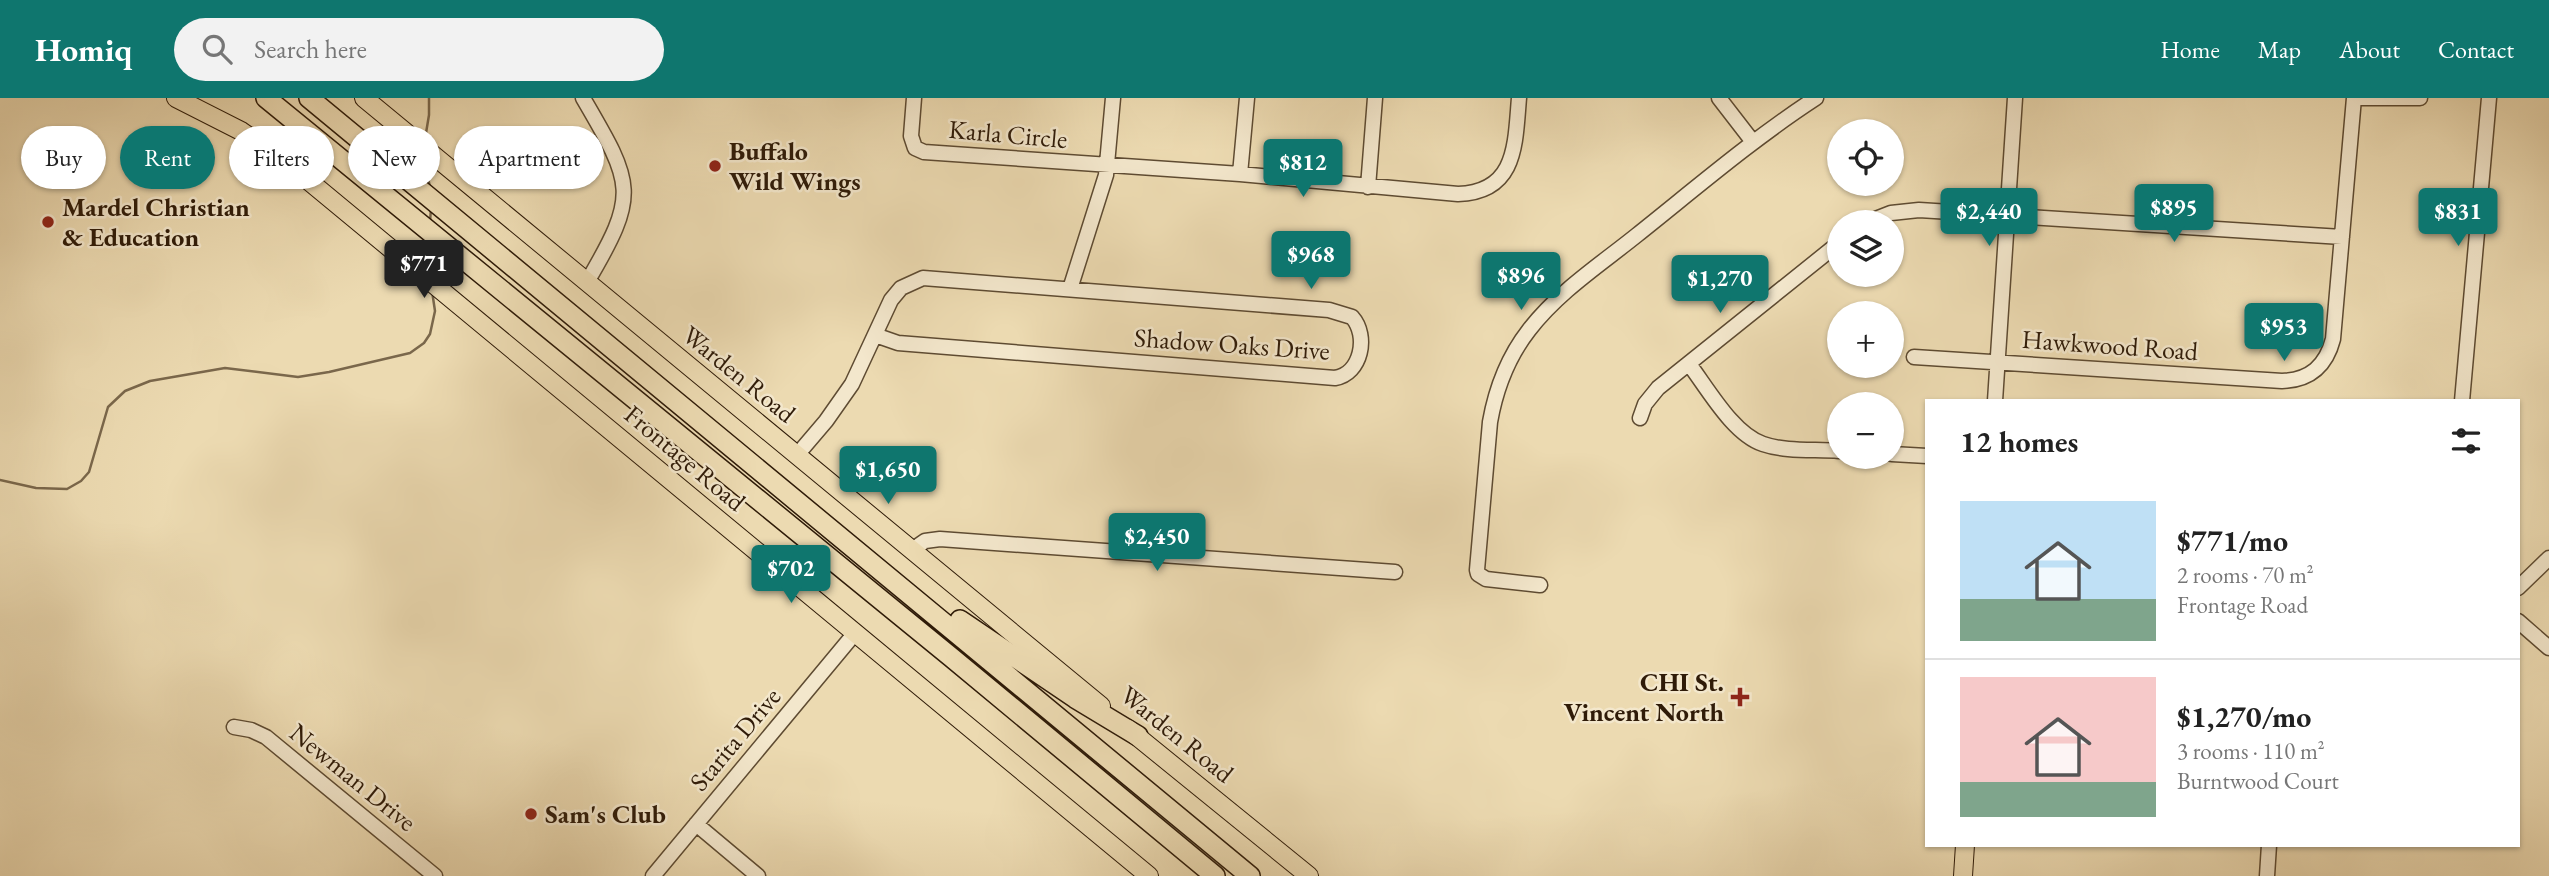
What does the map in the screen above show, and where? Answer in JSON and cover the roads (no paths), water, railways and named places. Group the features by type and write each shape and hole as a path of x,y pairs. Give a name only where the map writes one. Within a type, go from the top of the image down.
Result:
{"highway":[{"path":"266,98 1215,876"},
{"path":"309,98 1250,876"},
{"path":"863,555 1075,698 1138,737"}],"main road":[{"name":"Frontage Road","path":"176,98 215,117 265,147 458,303 1149,876"},
{"name":"Warden Road","path":"364,98 1309,876"},
{"path":"1963,876 1965,847"}],"street":[{"path":"583,98 615,155 624,187 620,219 587,282"},
{"name":"Karla Circle","path":"915,98 911,136 915,148 921,152 1107,167"},
{"path":"1070,289 1107,167 1113,98"},
{"path":"1240,174 1247,98"},
{"path":"1367,187 1375,98"},
{"path":"1107,167 1240,174 1458,194 1478,192 1502,176 1512,159 1519,98"},
{"path":"1719,98 1753,142"},
{"path":"1540,585 1481,578 1477,570 1490,422 1500,381 1509,361 1520,342 1548,308 1753,142 1815,98"},
{"path":"1995,399 2015,98"},
{"name":"Hawkwood Road","path":"1914,357 2282,381 2304,378 2319,368 2333,339 2354,98"},
{"path":"2361,98 2420,98"},
{"path":"2462,399 2489,98"},
{"path":"1904,212 1919,210 2342,237"},
{"path":"1640,418 1644,404 1658,388 1827,253"},
{"name":"Shadow Oaks Drive","path":"797,455 826,421 852,384 882,317 895,293 923,278 1346,313 1360,330 1357,364 1346,376 1338,378 898,343 875,335"},
{"path":"1689,365 1736,426 1751,439 1775,447 1827,450"},
{"path":"1904,455 1925,456"},
{"path":"912,550 925,541 940,539 1395,572"},
{"path":"2520,586 2549,558"},
{"path":"2520,623 2549,648"},
{"name":"Starita Drive","path":"653,876 855,633"},
{"name":"Newman Drive","path":"234,727 251,730 266,737 435,876"},
{"path":"696,824 758,876"},
{"path":"2267,876 2269,847"}],"waterway":[{"path":"427,126 429,98"},
{"path":"430,222 431,208"},
{"path":"429,243 430,271"},
{"path":"0,480 36,488 67,489 81,481 89,472 108,407 125,391 150,381 225,368 298,377 410,353 424,343 430,334 435,311 432,291"}],"place":[{"name":"Buffalo Wild Wings","path":"715,166"},
{"name":"Mardel Christian & Education","path":"48,222"},
{"name":"CHI St. Vincent North","path":"1740,697"},
{"name":"Sam's Club","path":"531,814"}]}
